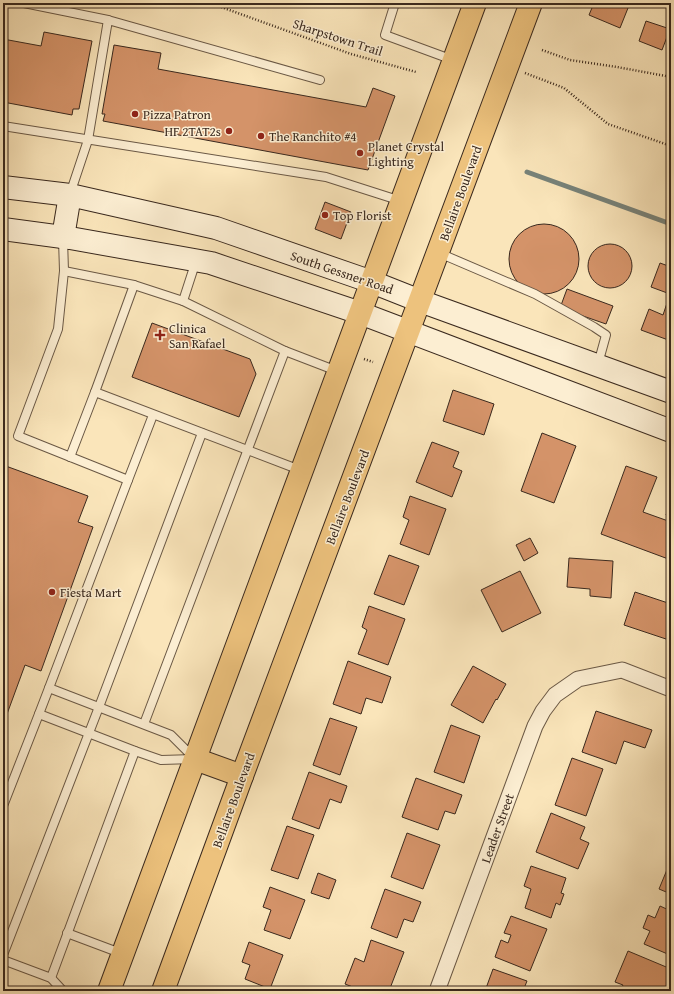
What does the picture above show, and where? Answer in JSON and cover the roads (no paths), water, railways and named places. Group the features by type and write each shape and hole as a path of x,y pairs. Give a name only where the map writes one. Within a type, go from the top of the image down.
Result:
{"main road":[{"path":"109,991 475,3"},
{"name":"Bellaire Boulevard","path":"163,991 531,3"},
{"name":"South Gessner Road","path":"3,187 70,195 216,228 372,282 671,392"},
{"path":"63,237 70,195"},
{"path":"3,229 63,237 211,263 360,313 671,431"},
{"path":"195,759 242,776"}],"street":[{"name":"Leader Street","path":"436,991 535,726 543,711 555,695 578,679 622,670 671,688"}],"lane":[{"path":"24,3 108,20 320,80"},
{"path":"395,3 385,36 454,61"},
{"path":"70,195 88,140 108,20"},
{"path":"3,126 326,177 402,201"},
{"path":"63,237 64,271 58,329 18,436 128,480"},
{"path":"438,252 535,294 606,335 597,365"},
{"path":"183,301 196,260"},
{"path":"64,271 134,286 183,301 286,351 338,372"},
{"path":"70,457 134,286"},
{"path":"144,724 286,351"},
{"path":"95,392 302,471"},
{"path":"3,806 153,415"},
{"path":"3,955 99,707 202,433"},
{"path":"49,688 171,735 195,759"},
{"path":"39,714 161,760 195,759"},
{"path":"51,978 134,751"},
{"path":"67,933 123,954"},
{"path":"3,960 51,978 64,991"}],"waterway":[{"path":"527,172 671,224"}],"place":[{"name":"Pizza Patron","path":"135,114"},
{"name":"HF 2TAT2s","path":"229,131"},
{"name":"The Ranchito #4","path":"261,136"},
{"name":"Planet Crystal Lighting","path":"360,153"},
{"name":"Top Florist","path":"325,215"},
{"name":"Clinica San Rafael","path":"160,335"},
{"name":"Fiesta Mart","path":"52,592"}]}
